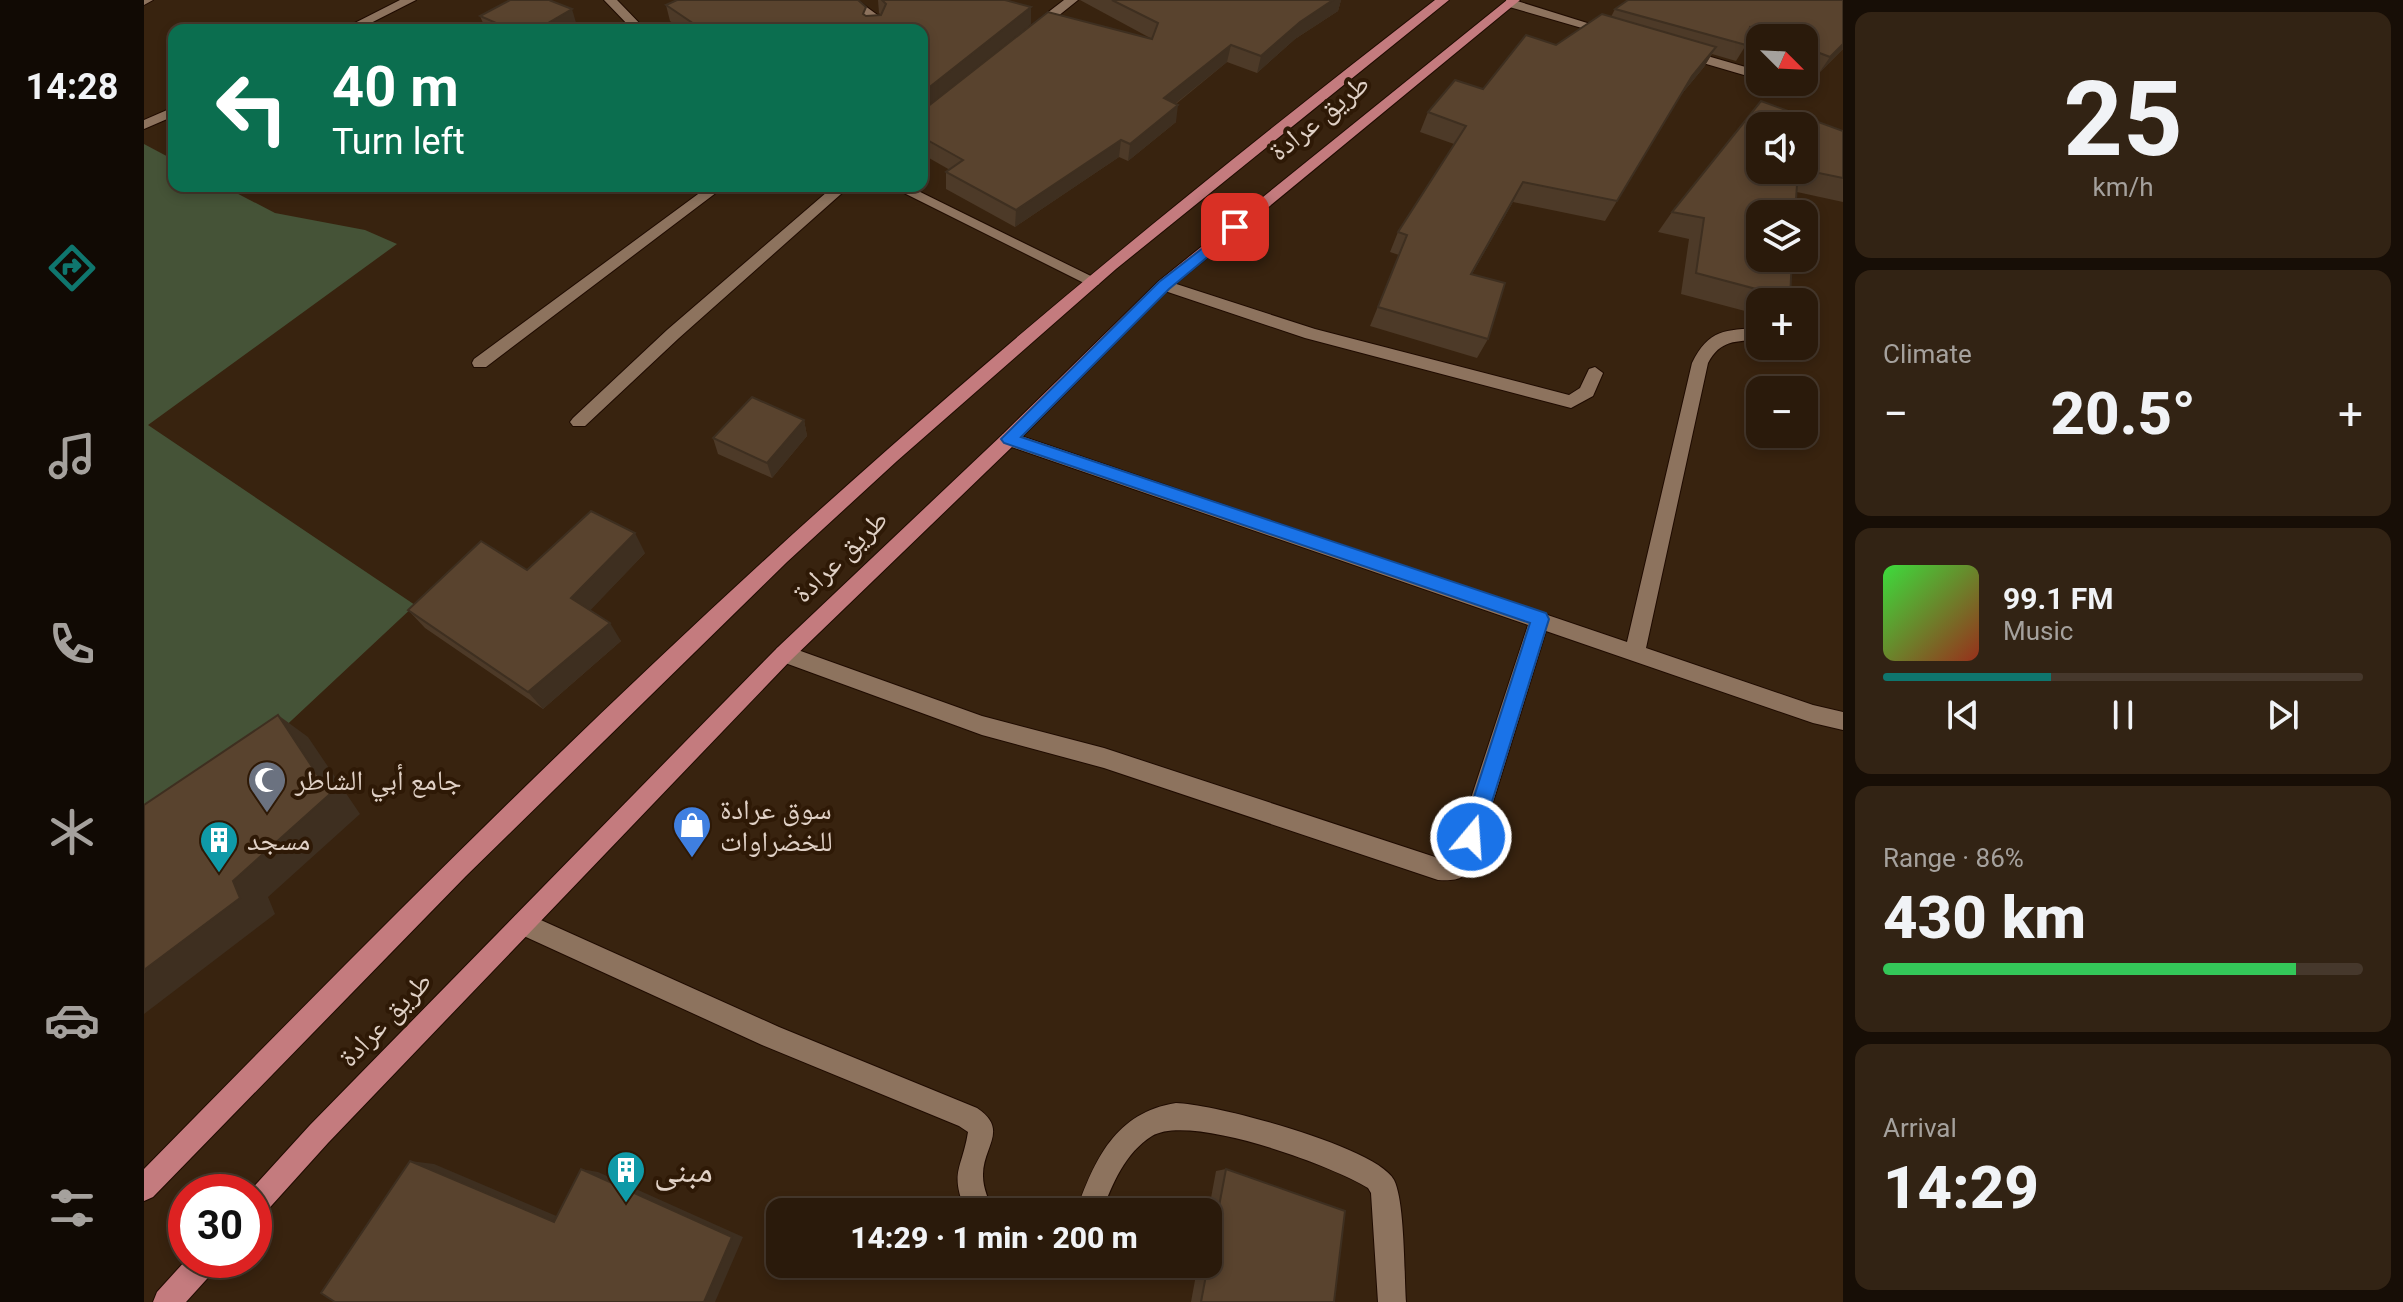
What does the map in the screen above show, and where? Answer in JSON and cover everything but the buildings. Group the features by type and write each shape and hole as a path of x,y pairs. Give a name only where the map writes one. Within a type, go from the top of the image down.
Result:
{"main road":[{"path":"144,1188 389,934 757,578 1003,357 1093,281 1292,117 1443,0"},
{"name":"طريق عرادة","path":"272,1186 784,654 1009,439 1164,285 1512,2"},
{"path":"167,1302 189,1278"}],"street":[{"path":"360,24 410,0"},
{"path":"610,0 634,24"},
{"path":"849,0 878,24"},
{"path":"1022,39 1072,0"},
{"path":"1512,2 1627,37"},
{"path":"1671,50 1744,71"},
{"path":"144,125 168,114"},
{"path":"480,363 710,192"},
{"path":"579,422 673,334 836,192"},
{"path":"909,192 1093,281"},
{"path":"1164,285 1311,334 1571,402 1587,392 1595,373"},
{"path":"1635,651 1700,363 1707,347 1722,336 1746,335"},
{"path":"1009,439 1813,714 1843,721"},
{"path":"784,654 1038,743 1104,758 1438,869 1456,870 1464,860 1540,619"},
{"path":"523,924 771,1036 968,1117 980,1125 982,1135 970,1167 969,1179 975,1198"},
{"path":"1094,1198 1101,1177 1127,1138 1154,1121 1181,1115 1285,1139 1378,1179 1384,1189 1392,1302"}],"green space":[{"path":"144,144 168,157 168,192 235,192 275,213 365,230 397,244 148,425 415,605 262,748 144,838"}],"place":[{"name":"جامع أبي الشاطر","path":"267,814"},
{"name":"سوق عرادة للخضراوات","path":"692,859"},
{"name":"مسجد","path":"219,874"},
{"name":"مبنى","path":"626,1204"}],"route":[{"path":"1235,227 1164,285 1009,439 1540,619 1471,837"}]}
